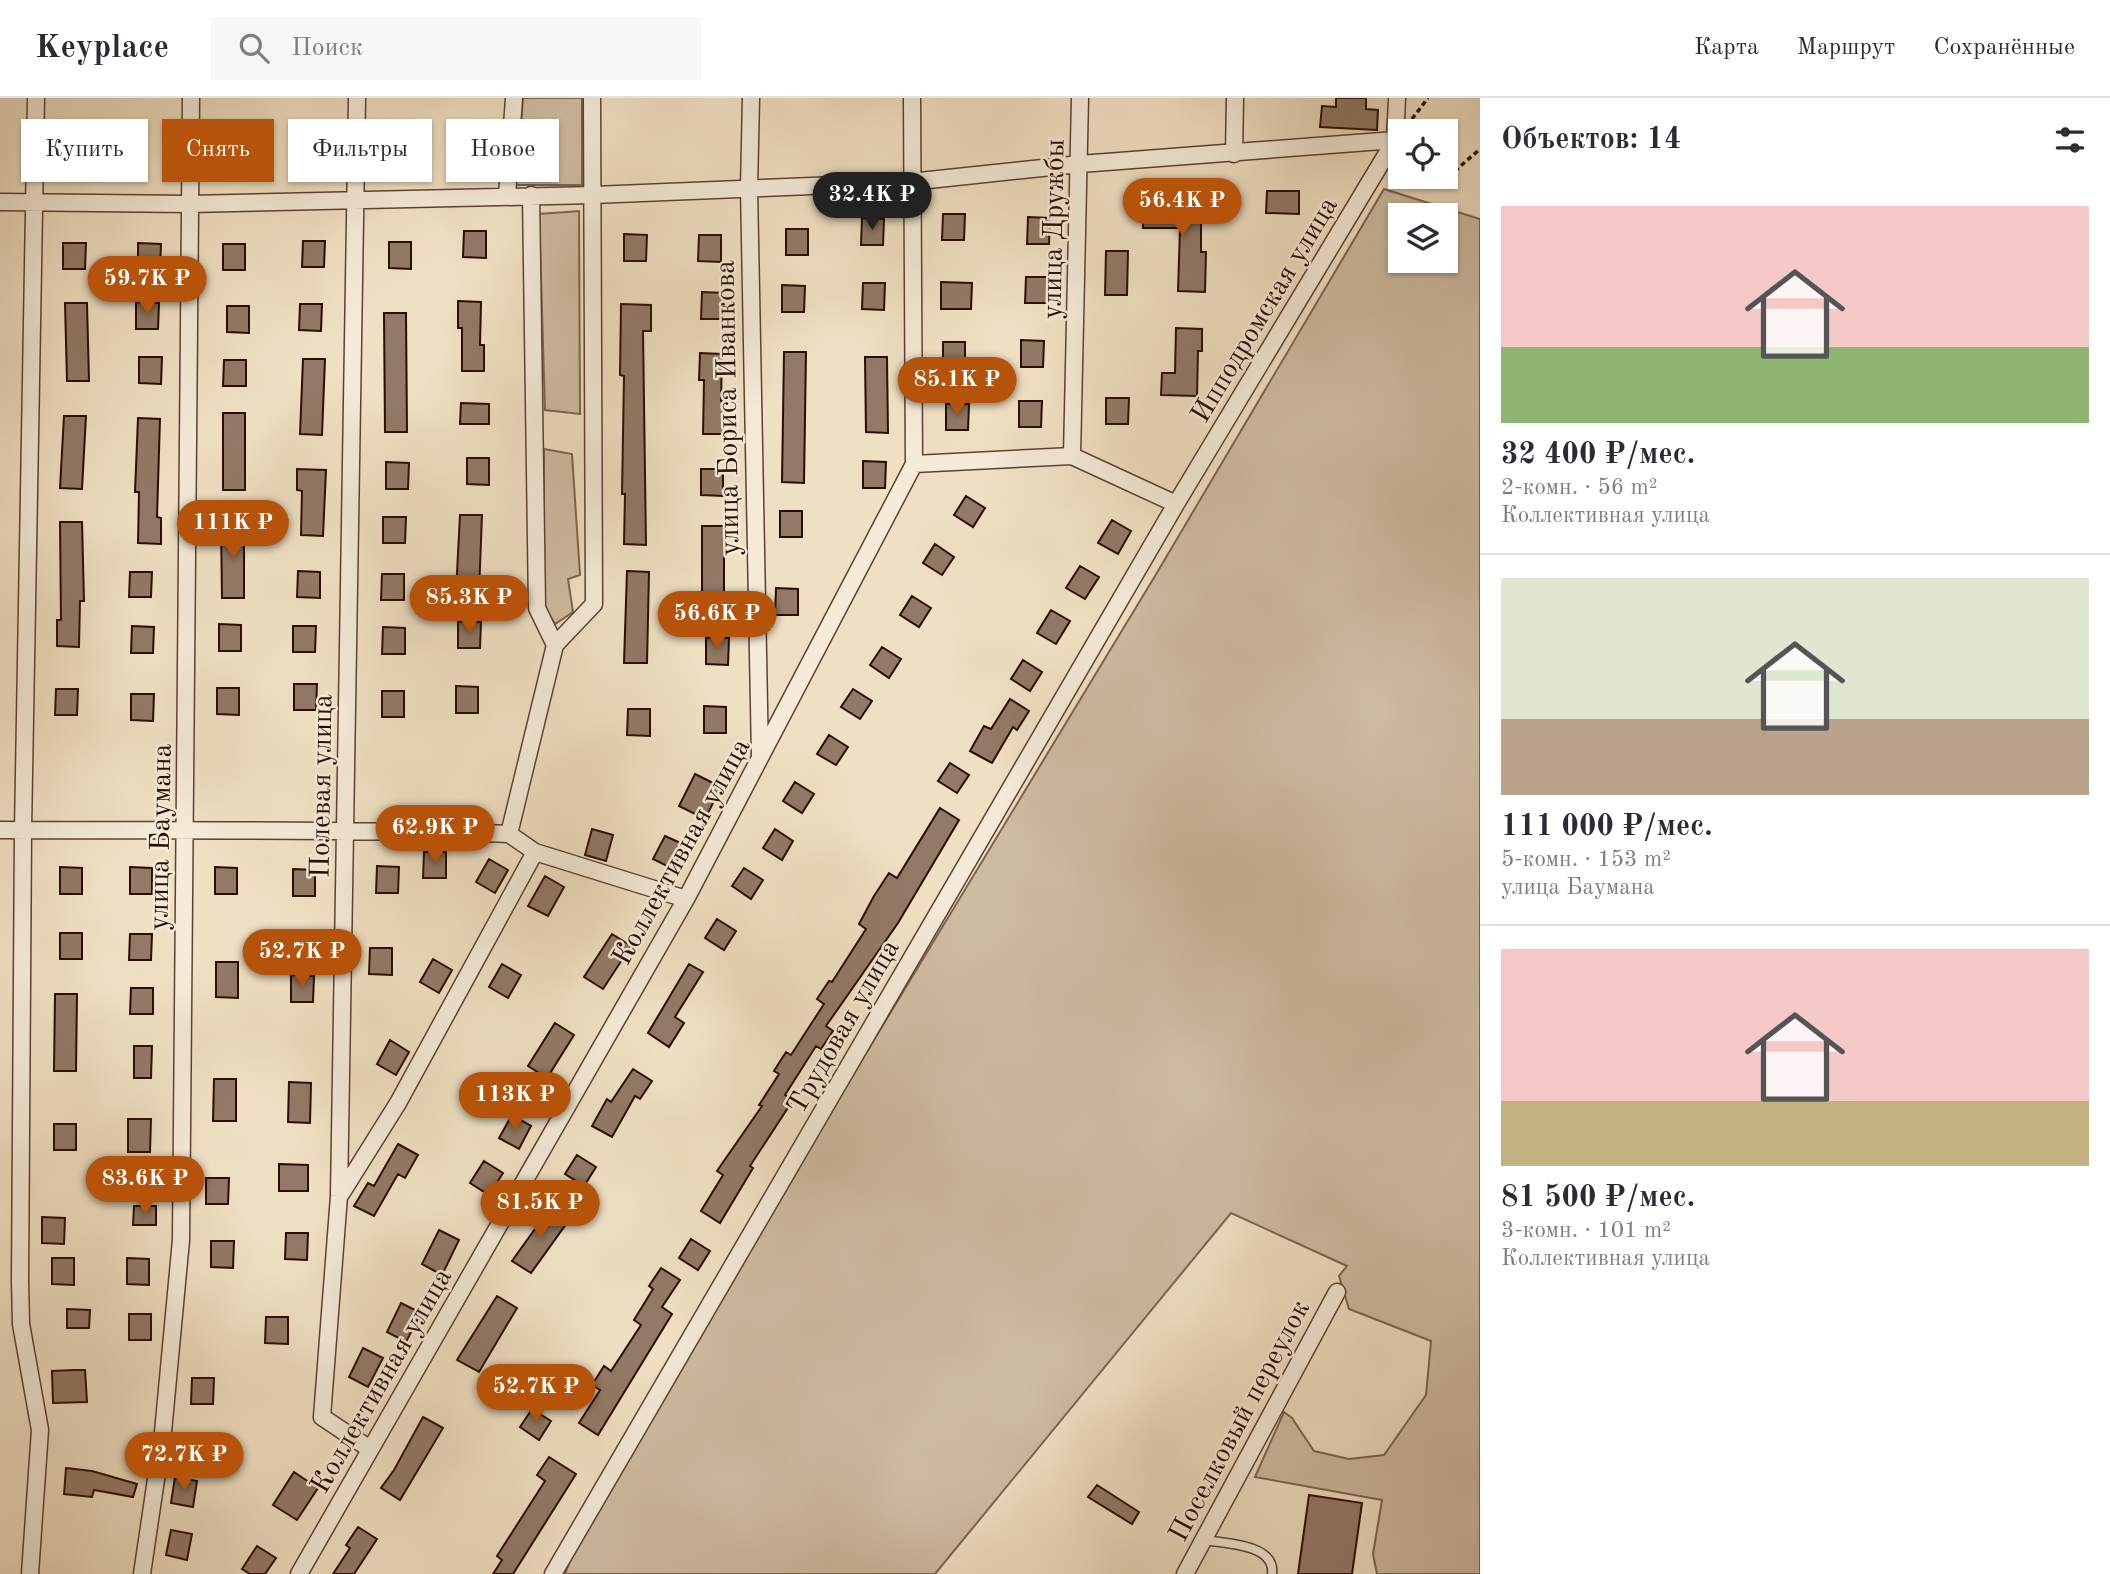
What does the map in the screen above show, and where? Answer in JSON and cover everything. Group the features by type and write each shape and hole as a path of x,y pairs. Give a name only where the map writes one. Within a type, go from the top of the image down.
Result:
{"street":[{"path":"30,1574 40,1430 21,1324 20,1281 23,830 36,98"},
{"name":"улица Баумана","path":"142,1574 163,1432 181,1240 191,98"},
{"name":"Полевая улица","path":"357,98 358,200 340,1196 322,1417 370,1449"},
{"path":"507,196 514,98"},
{"path":"509,834 555,645 594,604 592,98"},
{"name":"улица Бориса Иванкова","path":"751,98 749,188 760,760"},
{"name":"Коллективная улица","path":"299,1574 686,899 914,464 910,182 912,98"},
{"name":"улица Дружбы","path":"1072,456 1080,98"},
{"path":"1234,155 1235,98"},
{"path":"1396,98 1396,119"},
{"path":"0,202 190,204 593,195 910,182 1080,164 1234,155 1388,141"},
{"name":"Ипподромская улица","path":"1176,504 1388,152"},
{"path":"531,195 537,608 555,645"},
{"path":"914,464 1072,456 1176,504"},
{"name":"Трудовая улица","path":"552,1574 1176,504"},
{"path":"0,830 345,830 509,834 535,852 686,899"},
{"path":"340,1196 398,1104 535,852"},
{"name":"Поселковый переулок","path":"1185,1574 1337,1292"}],"lane":[{"path":"1203,1540 1268,1556 1272,1574"}],"path":[{"path":"1412,119 1428,98"},
{"path":"1458,168 1480,149"}],"shaded area":[{"path":"523,98 582,98 582,185 516,185 516,182 559,182 559,119 521,119"},
{"path":"1384,189 1429,203 1388,203 1388,273 1458,273 1458,212 1480,219 1480,1574 1377,1574 1373,1554 1382,1500 1255,1477 1284,1412 1292,1418 1314,1451 1349,1459 1384,1455 1426,1395 1431,1341 1349,1309 1339,1276 1347,1266 1231,1213 935,1574 565,1574 591,1507 1155,576"},
{"path":"579,211 580,414 545,410 539,214"},
{"path":"544,449 572,454 580,575 568,579 573,612 555,624 544,608"}],"building":[{"path":"1336,98 1366,98 1366,109 1378,110 1377,130 1320,127 1322,106 1336,107"},
{"path":"1267,191 1299,191 1299,214 1266,213"},
{"path":"1143,201 1201,202 1201,252 1206,252 1205,292 1178,291 1180,228 1143,228"},
{"path":"943,214 965,214 964,240 942,240"},
{"path":"1028,217 1050,218 1049,244 1027,244"},
{"path":"862,218 884,219 883,245 861,245"},
{"path":"786,229 808,229 808,255 786,255"},
{"path":"464,231 486,231 486,258 463,257"},
{"path":"624,234 647,235 646,261 624,261"},
{"path":"699,235 721,235 721,262 698,261"},
{"path":"303,241 325,241 324,267 302,267"},
{"path":"389,242 411,242 411,269 389,268"},
{"path":"63,243 86,243 85,269 63,269"},
{"path":"138,243 161,244 160,270 138,270"},
{"path":"223,244 245,244 245,270 223,270"},
{"path":"1106,251 1128,251 1127,295 1105,295"},
{"path":"1026,277 1048,277 1047,303 1025,303"},
{"path":"941,282 972,283 971,309 941,309"},
{"path":"863,283 885,283 884,310 862,309"},
{"path":"782,285 805,286 804,312 782,312"},
{"path":"702,292 724,293 724,319 701,319"},
{"path":"458,301 481,302 480,345 484,345 484,371 462,371 462,328 458,328"},
{"path":"136,302 159,303 158,329 136,329"},
{"path":"65,303 87,303 89,381 67,381"},
{"path":"300,304 322,304 321,331 299,330"},
{"path":"621,304 651,305 651,331 643,331 646,545 624,544"},
{"path":"227,306 249,306 249,333 227,332"},
{"path":"384,313 406,313 407,432 385,432"},
{"path":"1176,328 1202,329 1202,351 1198,351 1197,396 1161,395 1162,373 1175,373"},
{"path":"1021,340 1044,341 1043,367 1021,367"},
{"path":"943,342 965,342 965,369 943,368"},
{"path":"784,352 806,352 804,483 782,482"},
{"path":"700,353 722,354 721,401 726,401 726,434 703,434 704,380 699,380"},
{"path":"139,357 162,357 161,384 139,383"},
{"path":"865,357 887,357 888,433 866,432"},
{"path":"303,359 325,359 322,435 300,434"},
{"path":"224,360 246,360 246,386 223,386"},
{"path":"1106,398 1129,398 1128,424 1106,424"},
{"path":"1019,401 1042,401 1041,427 1019,427"},
{"path":"461,403 489,404 489,424 460,424"},
{"path":"946,404 969,404 968,430 946,430"},
{"path":"223,413 245,413 245,490 223,490"},
{"path":"64,416 86,416 82,489 60,488"},
{"path":"138,418 160,419 157,517 161,518 161,544 138,543 139,492 135,492"},
{"path":"467,458 489,458 489,485 467,484"},
{"path":"863,461 886,462 885,488 863,488"},
{"path":"386,462 409,463 408,489 386,489"},
{"path":"297,469 326,470 323,536 301,535 302,491 297,490"},
{"path":"701,469 723,469 723,496 701,495"},
{"path":"966,496 985,508 973,527 954,515"},
{"path":"780,511 802,511 802,537 780,537"},
{"path":"460,515 482,515 479,593 456,592"},
{"path":"383,517 406,517 405,543 383,543"},
{"path":"1112,520 1131,531 1118,554 1098,543"},
{"path":"60,522 82,522 84,601 80,601 79,647 57,646 57,620 61,620"},
{"path":"221,522 244,523 244,598 222,598"},
{"path":"702,526 724,526 724,604 702,604"},
{"path":"935,544 954,557 942,575 923,563"},
{"path":"1080,566 1099,577 1085,599 1066,588"},
{"path":"298,571 320,572 320,598 297,597"},
{"path":"627,571 649,572 647,663 624,663"},
{"path":"130,572 152,572 151,597 129,597"},
{"path":"382,574 404,574 404,600 381,600"},
{"path":"776,588 798,589 798,615 775,615"},
{"path":"912,596 931,608 919,627 900,615"},
{"path":"1051,610 1070,621 1056,644 1037,633"},
{"path":"458,622 481,622 480,648 458,648"},
{"path":"219,624 241,625 241,651 219,651"},
{"path":"132,626 154,627 153,653 131,653"},
{"path":"293,626 316,626 315,652 293,652"},
{"path":"383,627 405,628 405,654 382,654"},
{"path":"706,638 729,638 728,665 706,664"},
{"path":"882,647 901,659 889,678 870,665"},
{"path":"1023,660 1042,672 1030,691 1011,679"},
{"path":"294,684 317,684 316,710 294,710"},
{"path":"456,686 478,687 478,713 456,713"},
{"path":"217,688 239,688 239,715 217,714"},
{"path":"56,689 78,689 77,715 55,715"},
{"path":"853,689 872,701 860,719 841,707"},
{"path":"382,691 404,691 404,717 382,717"},
{"path":"131,694 154,694 153,721 131,720"},
{"path":"1010,699 1029,711 1017,730 1013,727 992,763 970,751 984,726 991,729"},
{"path":"704,706 726,707 726,733 704,733"},
{"path":"628,709 650,709 650,736 627,735"},
{"path":"829,735 848,747 836,765 817,754"},
{"path":"950,763 969,775 957,793 938,781"},
{"path":"695,774 721,787 705,819 679,806"},
{"path":"795,782 814,794 802,813 783,801"},
{"path":"940,808 959,820 898,923 826,1026 833,1031 821,1049 816,1046 785,1095 793,1100 750,1166 753,1168 720,1223 701,1211 723,1175 717,1171 762,1106 759,1105 779,1074 774,1071 786,1052 791,1055 824,1004 817,999 829,981 832,982 866,929 859,924 874,896 889,873 897,878"},
{"path":"592,829 613,835 606,861 585,855"},
{"path":"775,829 793,841 782,860 763,848"},
{"path":"665,836 685,845 673,869 653,859"},
{"path":"424,852 446,852 446,878 423,878"},
{"path":"489,859 508,870 495,893 476,882"},
{"path":"377,866 399,867 398,893 376,893"},
{"path":"60,867 82,868 82,894 60,894"},
{"path":"130,867 152,868 152,894 130,894"},
{"path":"215,867 237,868 237,894 215,894"},
{"path":"744,868 763,880 751,899 732,886"},
{"path":"293,869 315,870 315,896 293,896"},
{"path":"545,876 564,887 548,916 528,906"},
{"path":"717,919 736,931 724,950 705,938"},
{"path":"60,933 82,933 82,959 60,959"},
{"path":"130,934 152,934 151,960 129,960"},
{"path":"612,934 631,946 603,989 584,977"},
{"path":"370,948 392,948 392,975 369,974"},
{"path":"433,959 452,970 439,993 420,982"},
{"path":"216,962 238,962 238,998 216,997"},
{"path":"502,964 521,975 508,998 489,987"},
{"path":"689,964 703,972 675,1017 684,1023 669,1047 648,1033"},
{"path":"291,975 314,976 313,1002 291,1002"},
{"path":"131,988 153,988 153,1014 130,1014"},
{"path":"55,994 77,994 76,1071 54,1071"},
{"path":"555,1023 574,1035 547,1078 528,1066"},
{"path":"390,1040 409,1052 396,1075 377,1064"},
{"path":"134,1046 152,1046 151,1078 134,1078"},
{"path":"633,1069 652,1081 640,1099 635,1096 612,1137 592,1126 607,1099 611,1102"},
{"path":"214,1079 236,1079 236,1121 213,1121"},
{"path":"289,1082 311,1083 310,1123 288,1122"},
{"path":"512,1115 531,1126 519,1149 499,1138"},
{"path":"128,1119 151,1119 150,1152 128,1152"},
{"path":"54,1124 76,1124 76,1150 54,1150"},
{"path":"398,1144 418,1155 405,1178 398,1174 374,1216 354,1206 368,1183 374,1186"},
{"path":"577,1155 596,1167 584,1186 565,1174"},
{"path":"484,1161 503,1173 489,1195 470,1183"},
{"path":"279,1164 308,1165 308,1191 279,1191"},
{"path":"206,1178 229,1178 228,1204 206,1204"},
{"path":"134,1206 156,1206 156,1225 133,1225"},
{"path":"550,1208 569,1220 531,1273 512,1261"},
{"path":"42,1217 65,1218 64,1244 42,1243"},
{"path":"439,1230 459,1240 442,1275 422,1264"},
{"path":"286,1233 308,1233 307,1260 285,1259"},
{"path":"691,1239 710,1251 698,1270 679,1258"},
{"path":"211,1241 234,1241 233,1268 211,1267"},
{"path":"52,1258 74,1258 74,1285 52,1284"},
{"path":"127,1258 149,1259 149,1285 127,1284"},
{"path":"661,1268 680,1280 662,1307 672,1314 598,1435 579,1423 600,1390 592,1385 604,1366 611,1371 641,1325 634,1320 653,1289 649,1286"},
{"path":"497,1296 517,1308 479,1372 457,1360"},
{"path":"401,1303 421,1313 406,1342 387,1332"},
{"path":"67,1309 90,1310 89,1328 67,1328"},
{"path":"129,1314 151,1314 151,1340 129,1340"},
{"path":"266,1317 288,1317 288,1344 265,1343"},
{"path":"363,1348 383,1358 368,1387 349,1377"},
{"path":"85,1370 87,1402 53,1403 52,1371"},
{"path":"192,1378 214,1378 213,1404 191,1404"},
{"path":"532,1409 551,1421 539,1440 520,1427"},
{"path":"423,1417 443,1428 400,1500 381,1488"},
{"path":"549,1457 576,1474 513,1574 493,1574 502,1560 497,1556 545,1481 537,1475"},
{"path":"66,1468 92,1471 137,1484 133,1497 94,1490 92,1497 64,1494"},
{"path":"294,1472 318,1488 297,1520 273,1505"},
{"path":"175,1477 197,1481 193,1507 171,1503"},
{"path":"1097,1485 1139,1512 1132,1524 1088,1497"},
{"path":"1309,1495 1362,1503 1352,1574 1298,1574"},
{"path":"358,1527 377,1539 354,1574 333,1574 350,1548 346,1545"},
{"path":"171,1530 192,1534 187,1560 166,1555"},
{"path":"257,1546 276,1558 265,1574 250,1574 242,1569"}]}
